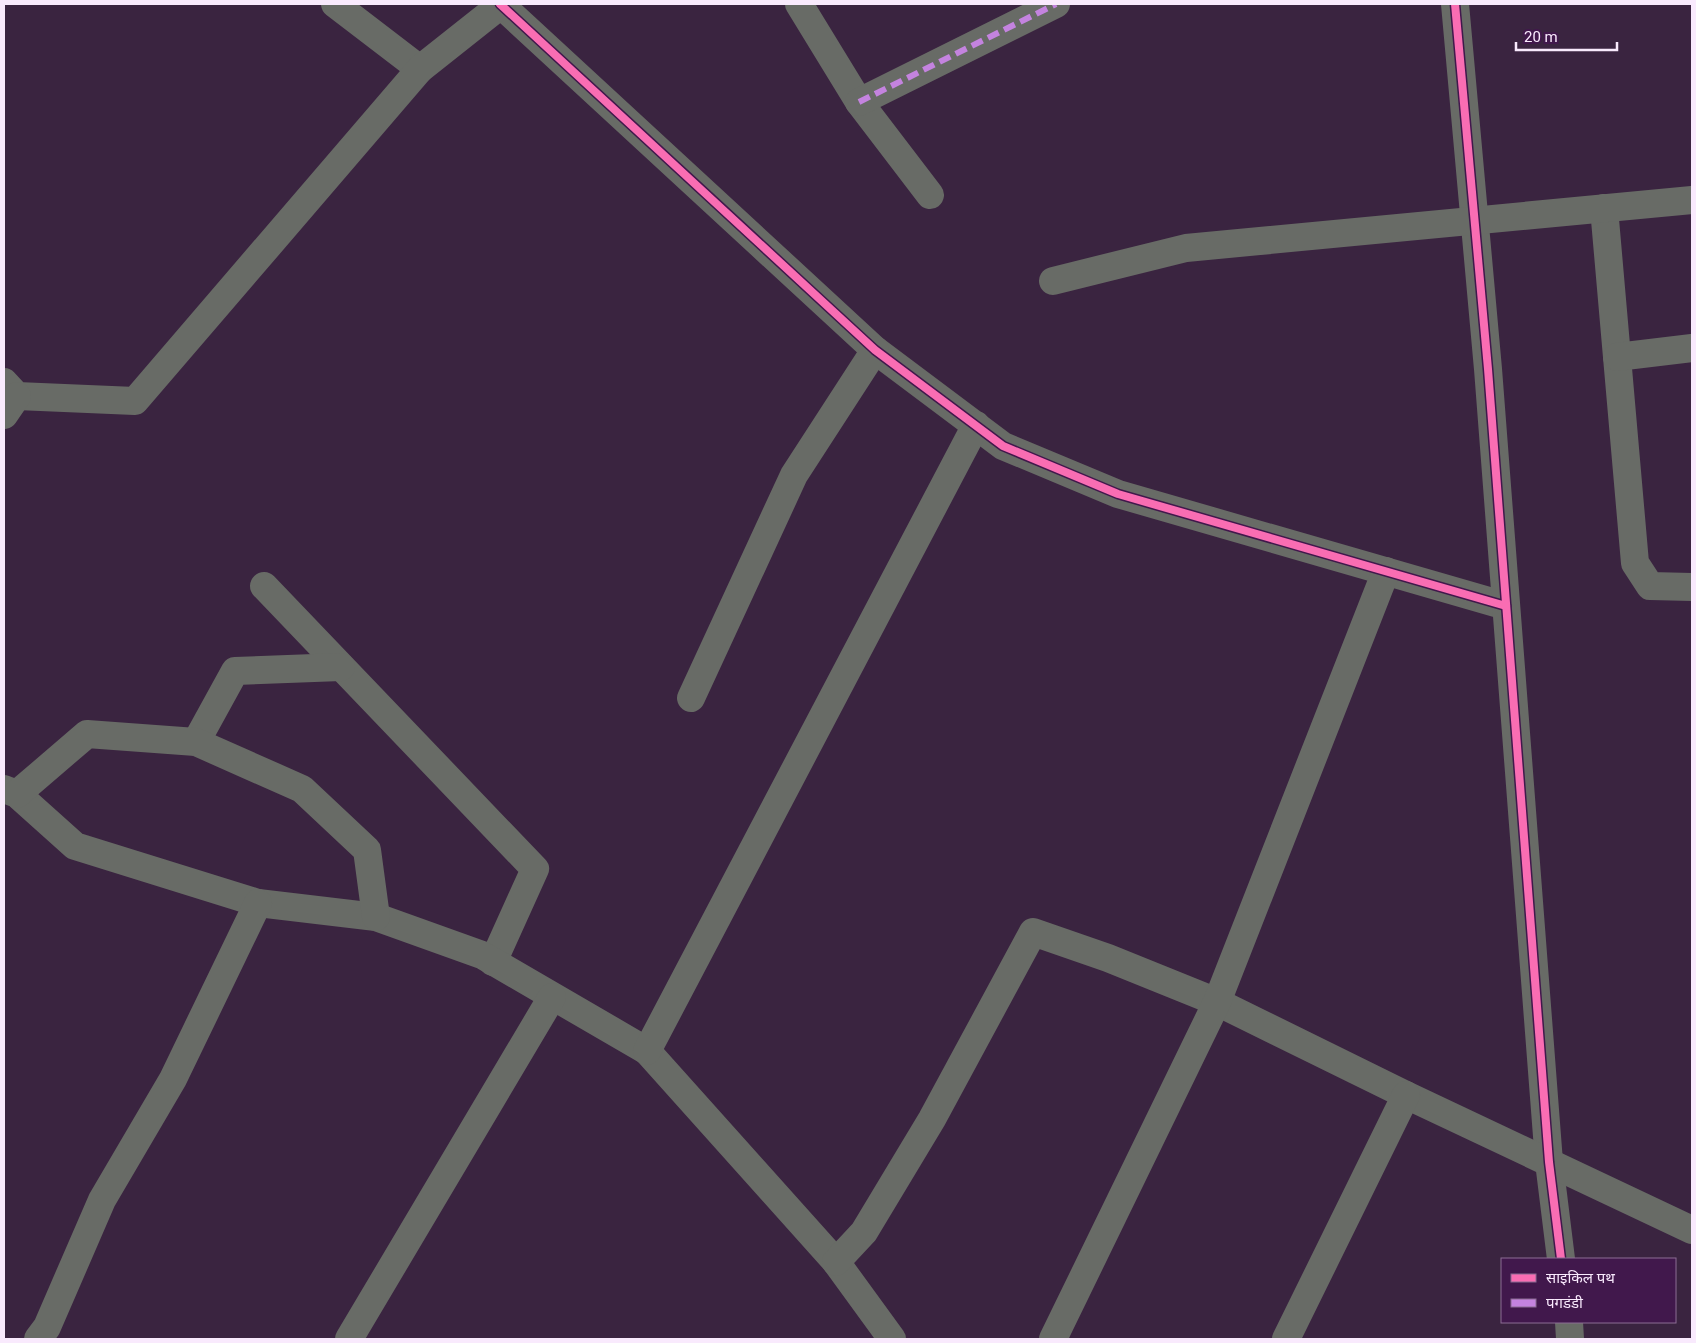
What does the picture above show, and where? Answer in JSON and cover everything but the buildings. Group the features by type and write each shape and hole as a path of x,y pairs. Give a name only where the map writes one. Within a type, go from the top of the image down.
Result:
{"street":[{"path":"335,4 420,69"},
{"path":"8,398 135,402 420,69 501,4 875,350 1003,446 1118,494 1506,606"},
{"path":"799,4 859,102 930,195"},
{"path":"859,102 1056,4"},
{"path":"1456,4 1475,220 1549,1162 1561,1258"},
{"path":"1054,281 1186,248 1692,200"},
{"path":"1604,208 1634,563 1650,586 1692,587"},
{"path":"1617,357 1692,348"},
{"path":"691,698 794,475 875,350"},
{"path":"647,1051 976,425"},
{"path":"1053,1339 1217,1002 1386,571"},
{"path":"264,586 535,869 492,962"},
{"path":"196,742 235,671 341,667"},
{"path":"376,917 368,850 302,789 196,742 87,734 10,792 75,846 258,903 376,917 482,955 647,1051 836,1262 892,1339"},
{"path":"38,1339 47,1327 102,1200 173,1079 258,903"},
{"path":"836,1262 864,1232 874,1216 932,1119 1034,932 1108,958 1217,1002 1406,1095 1692,1230"},
{"path":"349,1339 552,997"},
{"path":"1286,1339 1406,1095"}],"marked path":[{"path":"859,102 1056,4"}],"cycle path":[{"path":"500,4 875,350 1003,446 1118,494 1506,606"},
{"path":"1455,4 1488,369 1549,1162 1561,1258"}]}
